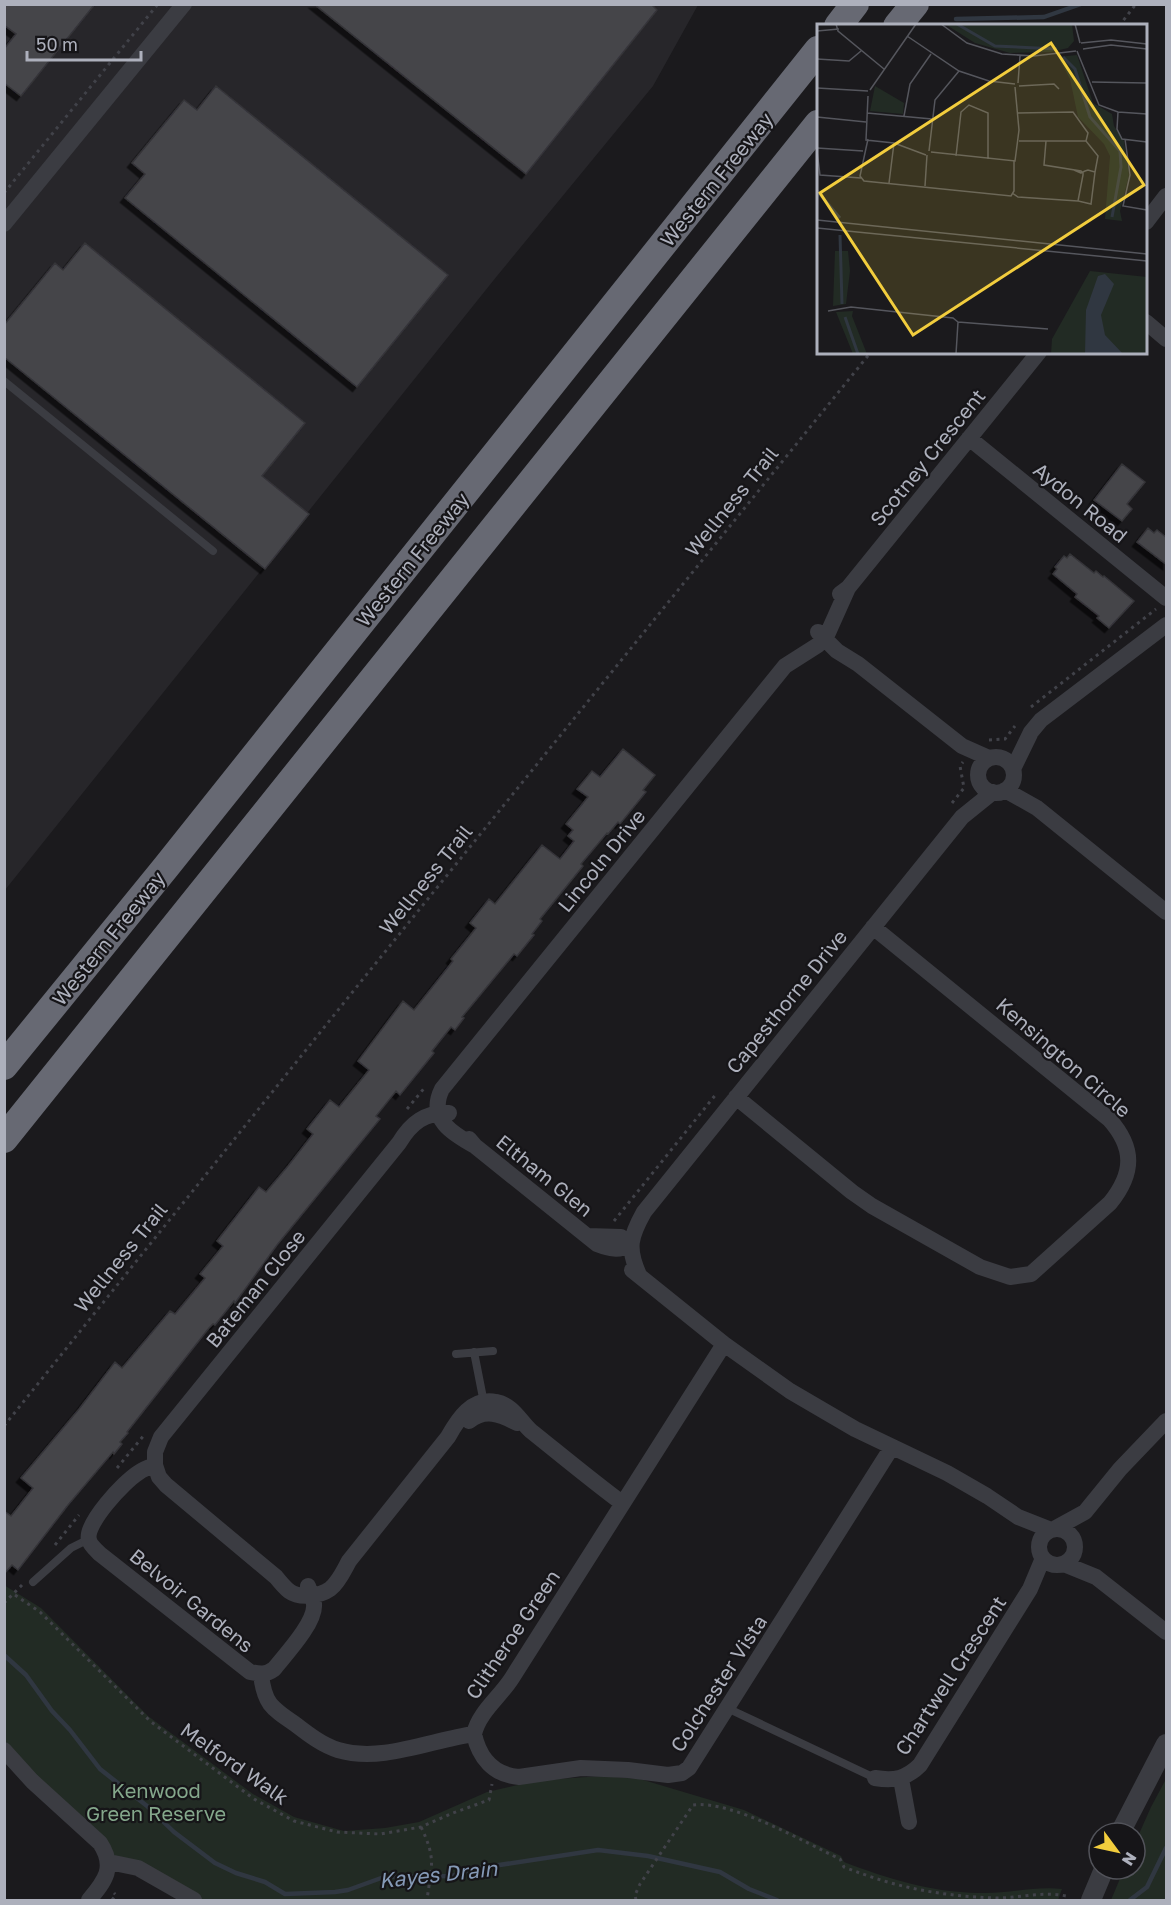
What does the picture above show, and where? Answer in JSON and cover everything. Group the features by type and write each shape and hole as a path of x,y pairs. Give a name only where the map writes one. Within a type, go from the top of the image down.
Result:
{"highway":[{"path":"840,24 855,4"},
{"path":"899,24 915,4"},
{"name":"Western Freeway","path":"4,1066 166,867 817,53"},
{"path":"4,1139 817,126"}],"street":[{"path":"4,224 184,4"},
{"path":"1147,221 1167,196"},
{"path":"1147,323 1167,339"},
{"name":"Scotney Crescent","path":"823,635 830,607 837,597 848,588 1037,354"},
{"name":"Aydon Road","path":"969,438 1163,602"},
{"name":"Capesthorne Drive","path":"997,781 981,764 993,757 1025,727 1049,713 1167,625"},
{"path":"823,635 843,646 858,664 967,751 997,781 1038,808 1167,912"},
{"name":"Lincoln Drive","path":"442,1115 451,1080 785,666 793,650 823,635"},
{"name":"Capesthorne Drive","path":"624,1244 632,1237 644,1212 873,927 956,812 997,781 1025,727"},
{"path":"967,751 1007,760 997,781"},
{"name":"Kensington Circle","path":"736,1097 872,1206 980,1267 1001,1275 1011,1277 1031,1274 1110,1203 1121,1190 1129,1161 1122,1132 873,927"},
{"name":"Bateman Close","path":"155,1465 155,1452 161,1437 399,1143 442,1115"},
{"name":"Eltham Glen","path":"442,1115 459,1128 476,1146 588,1236 624,1244"},
{"path":"624,1244 632,1255 639,1275 724,1344 824,1412 969,1485 1018,1517 1053,1530 1066,1531 1096,1577"},
{"name":"Clitheroe Green","path":"474,1734 477,1721 512,1678 724,1344"},
{"path":"89,1539 89,1530 97,1517 123,1485 138,1472 155,1465 159,1477 173,1492 276,1577 301,1586 309,1593 350,1561 448,1437 485,1407 528,1428 622,1503"},
{"path":"1061,1564 1071,1558 1074,1541 1085,1512 1120,1469 1167,1421"},
{"name":"Colchester Vista","path":"498,1772 519,1777 581,1768 668,1775 682,1773 689,1768 892,1447"},
{"path":"1041,1552 1042,1537 1085,1512"},
{"path":"1018,1517 1050,1564 1061,1564 1096,1577 1167,1632"},
{"name":"Belvoir Gardens","path":"89,1539 100,1554 233,1660 247,1670 261,1674 274,1669 297,1638 309,1593"},
{"name":"Chartwell Crescent","path":"875,1778 901,1779 911,1774 920,1765 1030,1589 1041,1552"},
{"name":"Chartwell Crescent","path":"1030,1589 1061,1564"},
{"path":"261,1674 263,1694 270,1705 317,1740 339,1750 373,1754 474,1734 480,1754 498,1772"},
{"path":"1126,1821 1167,1744"},
{"path":"4,1750 39,1788 106,1851 109,1862 106,1876 89,1900"},
{"name":"Chartwell Crescent","path":"901,1779 909,1822"},
{"path":"109,1862 138,1868 194,1900"},
{"path":"1091,1900 1099,1881"}],"lane":[{"path":"4,381 213,550"},
{"path":"456,1354 493,1350"},
{"path":"474,1352 485,1407"},
{"path":"33,1582 71,1548 89,1539"},
{"name":"Chartwell Crescent","path":"727,1708 875,1778"}],"path":[{"path":"4,193 158,4"},
{"path":"1120,24 1136,4"},
{"name":"Wellness Trail","path":"4,1426 869,354"},
{"path":"1027,712 1034,703 1163,602"},
{"path":"956,812 964,788 960,766 967,751 980,741 1005,739 1025,727"},
{"path":"604,1222 614,1221 718,1092"},
{"name":"Melford Walk","path":"4,1603 15,1595 40,1612 150,1721 270,1809 294,1821 337,1832 380,1834 421,1827 489,1800 491,1786 498,1772"},
{"path":"636,1900 635,1894 640,1884 693,1805 703,1803 743,1814 840,1859 844,1867 874,1879 905,1887 968,1897 1000,1898 1049,1894 1066,1896"},
{"path":"421,1827 432,1855 433,1867 427,1900"}],"shaded area":[{"path":"5,5 698,5 653,86 497,276 5,890"}],"green space":[{"name":"Kenwood Green Reserve","path":"4,1585 41,1608 148,1716 253,1794 294,1817 344,1831 385,1828 419,1822 487,1792 543,1780 601,1776 640,1779 744,1810 841,1856 844,1862 910,1883 944,1890 979,1893 1041,1888 1062,1889 1058,1900 202,1900 115,1858 36,1777 5,1741"},
{"path":"1166,1779 1166,1900 1111,1900 1119,1881 1147,1881 1147,1821 1145,1821"}],"building":[{"path":"4,4 95,4 21,96 4,83 4,49 16,34 4,25"},
{"path":"314,4 651,4 657,10 526,174"},
{"path":"216,86 448,275 357,387 125,198 145,174 132,163 184,100 197,110"},
{"path":"85,243 305,423 262,476 309,514 265,569 4,357 4,325 55,263 63,270"},
{"path":"1122,464 1145,482 1127,504 1132,509 1122,521 1094,500"},
{"path":"1148,528 1154,533 1157,530 1167,538 1167,565 1137,542"},
{"path":"1070,554 1094,573 1096,571 1104,576 1134,601 1109,628 1097,618 1099,616 1075,597 1077,594 1053,574 1057,569 1055,567 1064,556 1067,558"},
{"path":"623,749 655,775 643,790 646,792 620,824 618,822 607,833 581,864 583,866 540,919 542,921 532,934 534,935 517,956 514,954 462,1017 464,1018 455,1030 451,1027 432,1051 434,1053 400,1095 396,1091 376,1116 380,1119 277,1245 235,1303 234,1301 215,1325 209,1328 127,1432 120,1442 122,1444 114,1454 113,1452 68,1505 18,1570 12,1565 4,1574 4,1511 11,1516 33,1488 21,1478 115,1362 122,1368 170,1311 175,1314 205,1278 200,1274 223,1246 217,1241 259,1187 266,1192 288,1166 313,1134 307,1129 330,1100 339,1107 369,1070 358,1061 403,1001 414,1010 476,928 470,923 489,899 495,904 542,845 560,859 574,841 568,836 573,830 566,824 588,797 577,789 592,771 600,777"}],"waterway":[{"path":"956,19 1044,17 1081,4"},
{"name":"Kayes Drain","path":"4,1655 26,1675 52,1711 100,1769 147,1806 174,1832 215,1863 236,1873 265,1882 285,1894 348,1890 384,1877 452,1876 473,1869 598,1850 648,1856 720,1872 749,1889 777,1900"},
{"name":"Kayes Drain","path":"1130,1900 1147,1887 1166,1848"}]}
